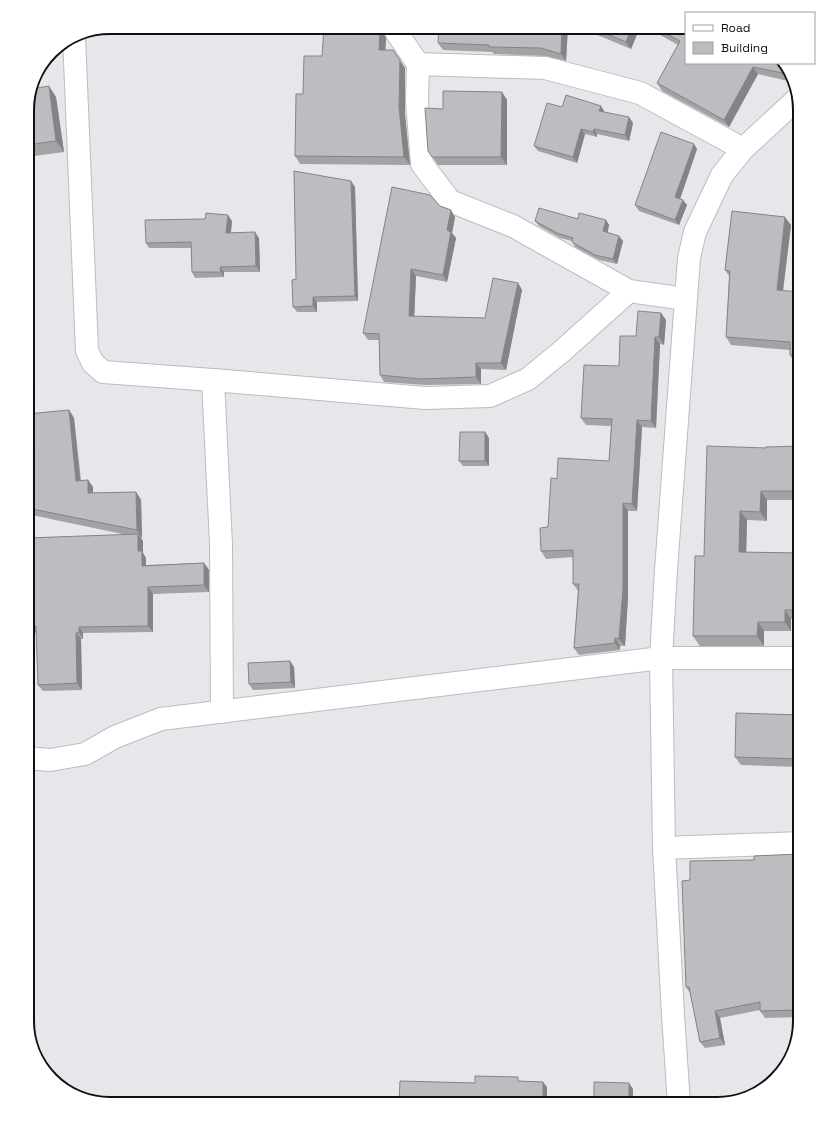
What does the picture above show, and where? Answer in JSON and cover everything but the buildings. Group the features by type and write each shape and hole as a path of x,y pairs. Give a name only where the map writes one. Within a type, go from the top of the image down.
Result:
{"street":[{"path":"398,34 418,64 417,102 422,164 450,201 513,226 629,291 686,299"},
{"path":"74,43 87,351 93,363 103,372 425,398 490,396 528,379 561,352 629,291"},
{"path":"418,64 545,68 640,93 743,149"},
{"path":"679,1097 664,848 661,658 689,258 695,232 722,175 743,149 792,103"},
{"path":"213,380 221,544 222,712"},
{"path":"34,759 50,760 85,754 115,737 161,719 661,658 793,658"},
{"path":"664,848 793,843"}]}
